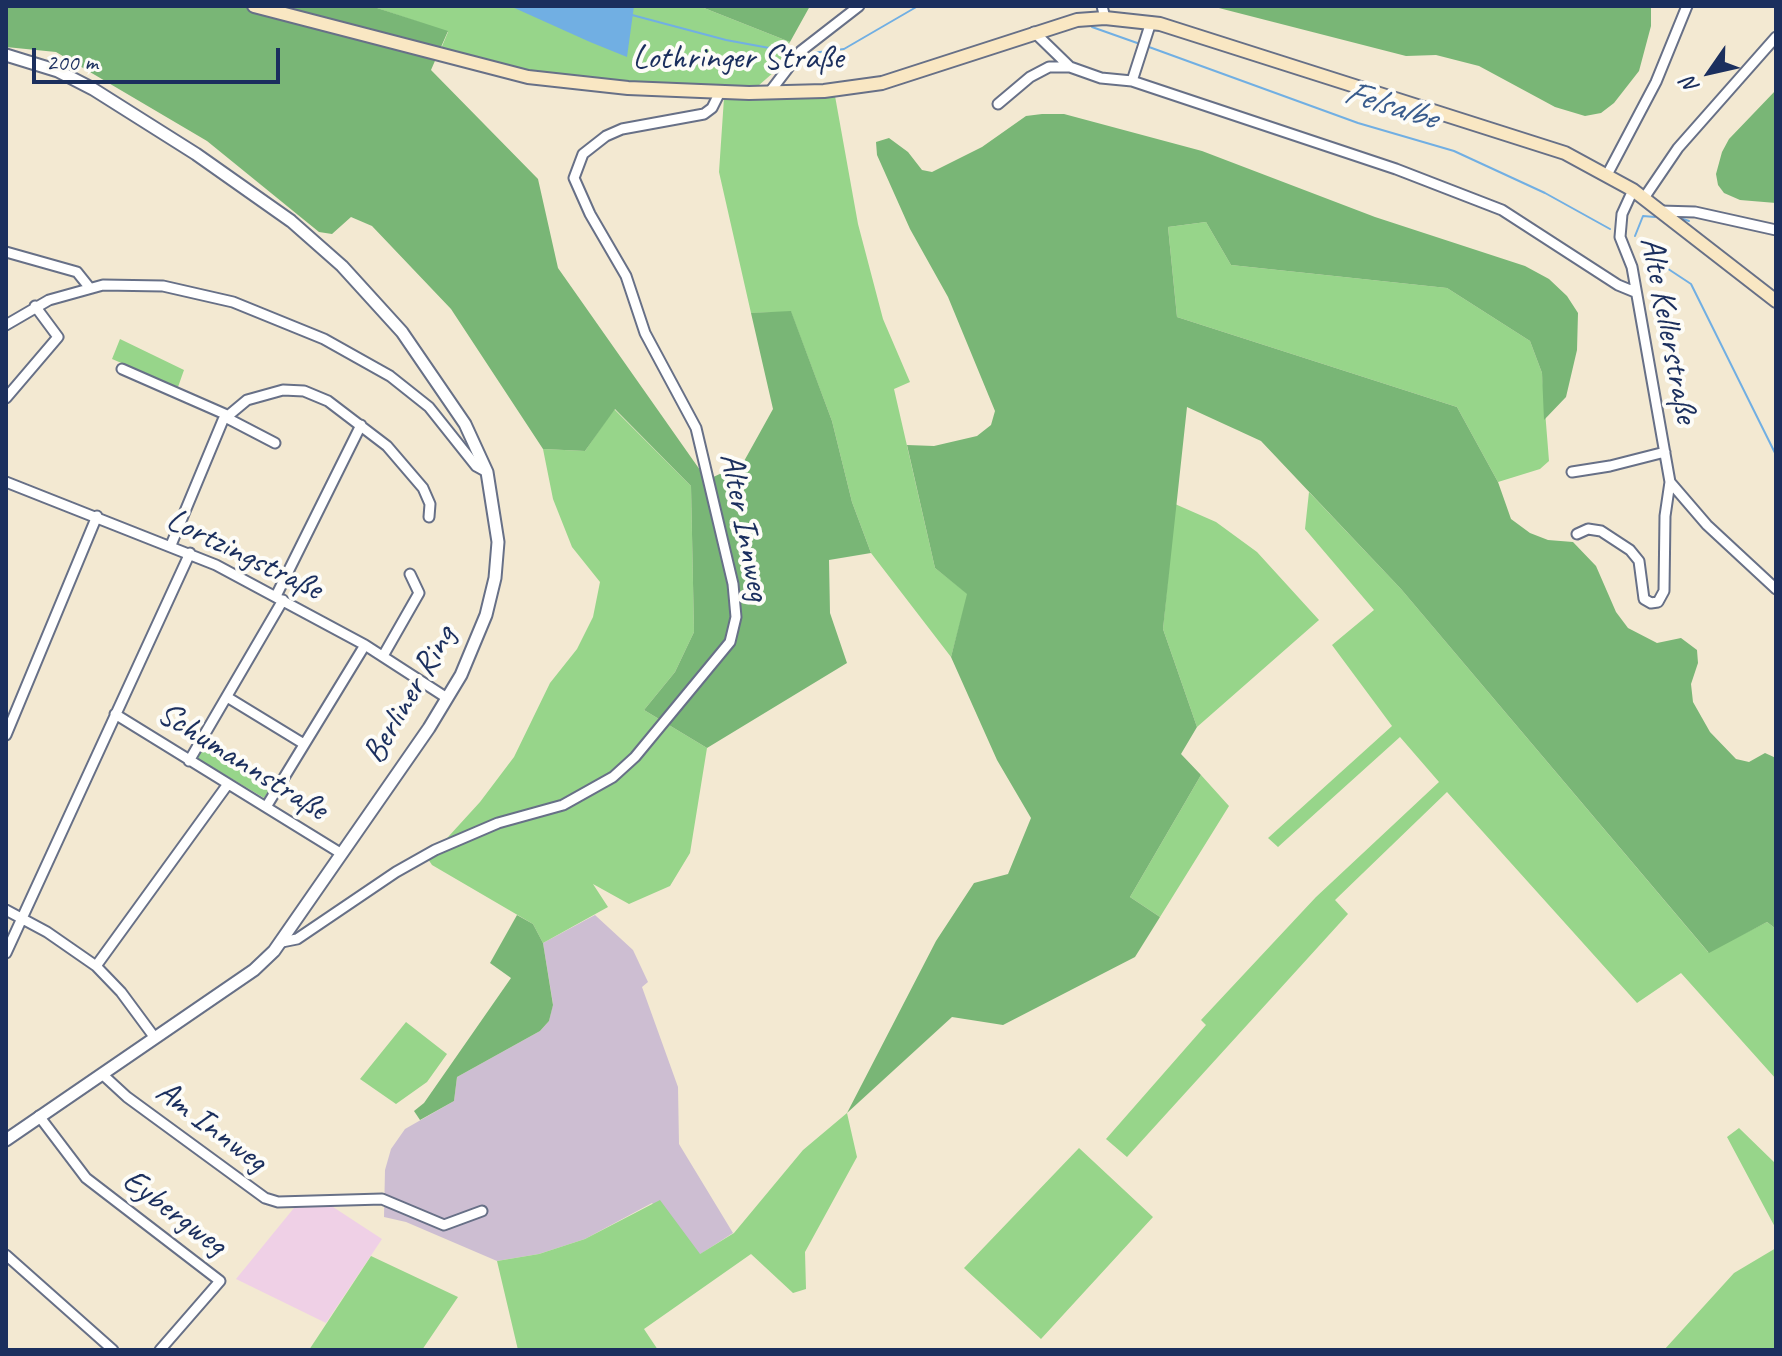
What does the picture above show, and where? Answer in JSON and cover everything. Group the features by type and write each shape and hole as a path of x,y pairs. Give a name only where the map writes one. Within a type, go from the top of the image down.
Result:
{"main road":[{"name":"Lothringer Straße","path":"254,6 507,74 601,86 769,93 844,89 882,83 1104,12 1151,22 1516,135 1608,173 1776,301"}],"street":[{"path":"769,93 809,43 859,6"},
{"path":"1608,173 1656,82 1687,6"},
{"path":"1132,81 1151,22"},
{"path":"1034,32 1070,67"},
{"name":"Alte Kellerstraße","path":"1670,482 1630,259 1620,237 1622,214 1776,37"},
{"name":"Berliner Ring","path":"6,55 58,71 93,89 196,154 291,221 381,307 446,394 473,439 487,472 497,520 495,578 486,615 447,698 282,942 254,970 8,1134"},
{"path":"998,104 1044,68 1070,67 1101,78 1132,81 1396,169 1502,210 1618,285 1635,292"},
{"name":"Alter Innweg","path":"282,942 297,939 396,872 435,850 498,823 563,805 613,777 635,757 730,642 736,617 733,584 696,428 645,333 626,276 590,214 574,178 583,154 606,136 622,129 704,114 715,104 720,92"},
{"path":"1660,211 1695,212 1776,230"},
{"path":"6,252 77,272 89,287"},
{"path":"6,325 35,306 89,287 133,283 163,286 254,310 355,356 390,376 429,407 476,466 487,472"},
{"path":"6,398 58,337 35,306"},
{"path":"122,369 226,416 275,443"},
{"path":"171,545 226,416 261,394 293,389 328,401 387,446 428,496 429,517"},
{"path":"429,407 446,394"},
{"path":"189,761 279,598 361,425"},
{"path":"1572,472 1665,452"},
{"path":"1577,534 1588,529 1601,531 1630,550 1639,561 1644,599 1651,603 1658,602 1664,591 1665,516 1670,482"},
{"path":"1670,482 1707,525 1776,589"},
{"name":"Lortzingstraße","path":"7,486 97,516 190,553 365,645 447,698"},
{"path":"6,735 10,714 97,516"},
{"path":"6,953 190,553"},
{"path":"383,656 419,593 410,574"},
{"path":"266,807 365,645"},
{"path":"227,697 304,744"},
{"name":"Schumannstraße","path":"115,714 342,854"},
{"path":"96,966 228,784"},
{"path":"6,910 96,966 121,992 155,1038"},
{"name":"Am Innweg","path":"102,1074 127,1097 265,1198 278,1202 382,1199 444,1225 482,1211"},
{"name":"Eybergweg","path":"39,1116 86,1178 220,1281 160,1350"},
{"path":"6,1255 113,1350"}],"shaded area":[{"path":"595,915 633,950 648,982 642,987 678,1087 679,1144 733,1233 699,1255 652,1203 585,1239 539,1254 497,1261 406,1222 384,1217 385,1170 391,1149 405,1129 454,1101 457,1077 540,1031 549,1021 553,1004 543,943"},
{"path":"298,1203 330,1205 382,1239 326,1323 236,1279"}],"green space":[{"path":"6,6 371,6 448,31 431,70 538,179 558,268 707,480 743,463 773,409 751,313 791,311 832,421 852,502 871,553 829,560 830,613 847,663 707,748 644,710 675,672 694,632 691,486 615,409 585,451 543,449 451,309 372,226 351,217 332,234 319,232 207,141 56,52 6,47"},
{"path":"371,6 699,6 790,42 774,72 758,86 632,82 510,68 440,51 448,32"},
{"path":"699,6 810,6 790,42"},
{"path":"1211,6 1651,6 1651,26 1639,71 1614,103 1601,113 1585,116 1555,107 1479,66 1436,55 1406,56"},
{"path":"1776,90 1776,203 1740,200 1724,193 1718,185 1716,174 1722,152 1729,139"},
{"path":"835,96 858,224 883,319 910,382 894,389 935,568 968,594 951,657 871,553 852,502 832,421 791,312 751,313 719,172 724,98"},
{"path":"1064,114 1202,151 1375,217 1525,266 1549,279 1567,296 1578,313 1577,350 1566,397 1544,420 1542,373 1530,341 1447,288 1231,265 1206,222 1168,227 1177,317 1457,407 1498,482 1511,519 1530,533 1548,540 1573,542 1596,566 1616,612 1628,628 1657,643 1681,638 1697,650 1698,663 1691,684 1693,702 1710,732 1736,759 1749,762 1765,753 1776,758 1776,929 1767,922 1709,953 1401,589 1261,441 1187,407 1163,629 1197,727 1181,754 1201,775 1130,897 1160,917 1135,957 1003,1025 952,1017 847,1113 936,941 974,883 1008,874 1031,818 997,760 951,657 967,594 935,568 907,445 934,446 977,436 991,425 995,411 948,297 910,229 877,155 876,142 889,138 908,152 922,170 932,172 982,147 1026,116"},
{"path":"1206,222 1231,265 1447,288 1530,341 1542,373 1549,461 1540,469 1498,482 1457,407 1177,317 1168,227"},
{"path":"120,339 184,370 178,387 112,359"},
{"path":"614,409 691,486 694,632 675,672 644,710 707,748 690,853 670,886 629,904 593,884 608,907 543,943 533,924 432,865 428,859 480,802 514,757 550,683 577,649 593,617 600,582 572,547 553,499 543,449 585,451"},
{"path":"1309,492 1401,589 1708,952 1767,922 1776,929 1776,1079 1681,973 1637,1003 1447,792 1335,900 1348,914 1127,1157 1106,1139 1206,1025 1201,1020 1316,897 1439,782 1400,737 1278,847 1268,838 1392,726 1332,645 1374,610 1305,529"},
{"path":"1175,504 1216,522 1257,552 1319,620 1197,727 1163,629"},
{"path":"207,742 274,782 264,798 197,758"},
{"path":"1201,775 1229,806 1160,917 1130,897"},
{"path":"517,915 533,924 543,943 553,1005 549,1021 540,1031 457,1077 454,1101 420,1120 414,1111 424,1103 511,978 490,963"},
{"path":"406,1022 447,1054 427,1082 396,1104 360,1079"},
{"path":"847,1113 857,1157 805,1252 806,1289 793,1293 751,1254 644,1329 658,1350 518,1350 497,1261 539,1254 585,1239 660,1200 700,1254 734,1233 803,1150"},
{"path":"1739,1128 1776,1164 1776,1229 1727,1137"},
{"path":"1079,1148 1153,1217 1041,1339 964,1268"},
{"path":"1776,1248 1776,1350 1664,1350 1734,1273"},
{"path":"371,1256 458,1297 422,1350 309,1350"}],"water":[{"path":"510,6 634,6 627,57 590,42"}],"waterway":[{"name":"Felsalbe","path":"812,53 844,49 918,6"},
{"name":"Felsalbe","path":"632,15 726,40 791,52"},
{"name":"Felsalbe","path":"1092,27 1140,44"},
{"name":"Felsalbe","path":"1149,47 1358,123 1454,151 1545,193 1610,229"},
{"path":"1635,236 1643,216 1655,217"},
{"path":"1683,219 1689,221"},
{"name":"Felsalbe","path":"1644,253 1691,284 1776,455"}]}
